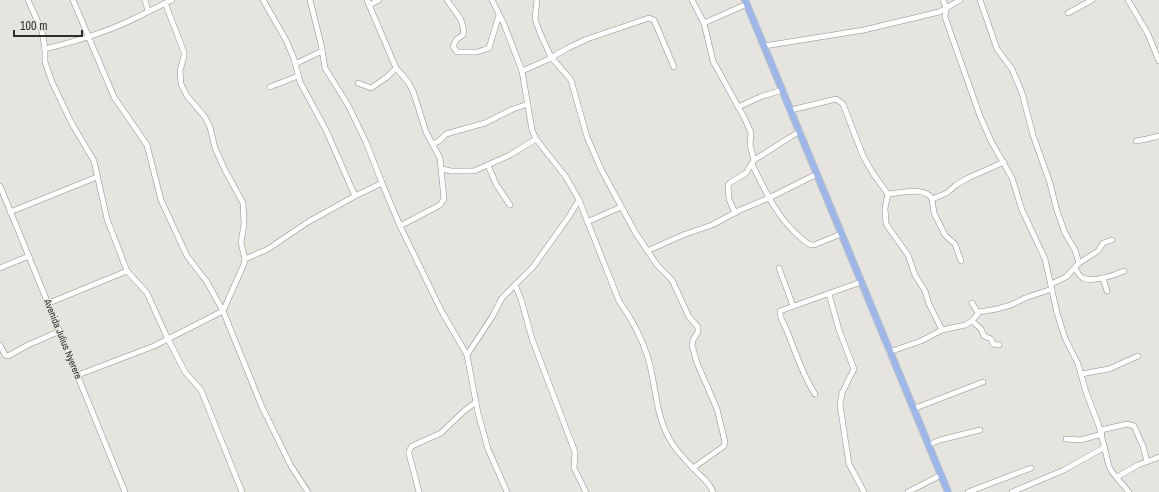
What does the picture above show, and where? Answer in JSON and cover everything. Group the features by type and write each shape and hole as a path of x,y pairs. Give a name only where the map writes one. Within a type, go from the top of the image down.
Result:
{"main road":[{"path":"746,2 948,492"}],"street":[{"path":"28,0 42,31 45,49 45,62 52,82 71,122 94,161 107,219 127,272 147,293 185,372 201,390 242,492"},
{"path":"73,0 114,97 147,145 161,200 187,256 207,282 223,311 262,408 291,466 308,492"},
{"path":"144,0 148,11"},
{"path":"45,49 88,37 127,22 172,0"},
{"path":"263,0 286,40 302,88 326,130 355,196"},
{"path":"310,0 325,68 348,105 366,142 400,226 442,312 467,355 478,413 488,449 506,492"},
{"path":"379,0 368,2 396,68 412,88 426,132 440,158 442,169 443,202 400,226"},
{"path":"447,0 464,27 463,35 453,46 457,52 477,52 490,48 499,15"},
{"path":"492,0 522,71 532,130 536,139 566,177 579,200 620,301 627,311 648,358 660,416 668,436 693,468 710,485 713,492"},
{"path":"538,0 535,19 551,57 571,80 587,137 601,169 635,232 657,265 672,280 689,317 698,327 698,332 692,345 697,363 717,410 725,442 724,446 693,468"},
{"path":"692,0 704,23 713,61 751,133 750,147 753,162 769,198 788,226 809,245 814,245 841,234"},
{"path":"943,0 946,7 946,17 952,37 980,116 991,141 1012,178 1022,210 1045,259 1061,326 1065,338 1078,364 1080,374 1101,432 1110,466 1117,478 1129,492"},
{"path":"764,46 864,30 928,15 939,12 960,0"},
{"path":"980,0 998,50 1012,69 1022,93 1033,135 1050,183 1057,211 1065,234 1075,250 1079,263"},
{"path":"1068,13 1092,0"},
{"path":"1128,0 1148,34 1159,61"},
{"path":"704,23 746,2"},
{"path":"78,374 118,360 168,339 223,311 242,270 245,259 241,243 244,224 243,203 215,148 210,127 205,117 187,96 180,84 180,71 184,52 165,3"},
{"path":"522,71 587,39 649,18 652,18 656,24 674,67"},
{"path":"295,64 322,51"},
{"path":"358,83 371,88 387,77 396,68"},
{"path":"270,87 298,76"},
{"path":"738,108 782,90"},
{"path":"791,110 836,99 843,104 847,111 864,160 888,194 885,208 886,224 908,255 915,275 925,291 929,304 942,330"},
{"path":"432,144 439,141 446,134 485,123 513,109 528,104"},
{"path":"735,213 729,199 728,185 746,173 753,162 800,132"},
{"path":"1136,141 1147,140 1159,136"},
{"path":"442,169 451,171 474,171 510,155 536,139"},
{"path":"932,199 947,193 956,185 968,178 1004,162"},
{"path":"488,165 496,184 510,205"},
{"path":"647,251 683,235 712,225 817,174"},
{"path":"10,212 97,177"},
{"path":"245,259 268,249 308,222 382,183"},
{"name":"Avenida Julius Nyerere","path":"0,186 125,492"},
{"path":"888,194 910,192 924,193 931,196 934,213 945,235 955,244 961,261"},
{"path":"467,355 492,317 502,298 533,268 579,200"},
{"path":"587,222 621,207"},
{"path":"889,352 921,341 942,330 963,326 972,321 978,313 985,310 997,309 1051,287 1066,277 1079,263 1098,251 1103,243 1112,240"},
{"path":"0,268 29,256"},
{"path":"779,268 793,306"},
{"path":"1075,268 1084,279 1103,278 1124,271"},
{"path":"49,303 127,272"},
{"path":"1103,278 1107,291"},
{"path":"815,394 801,368 780,311 861,282"},
{"path":"515,285 521,299 532,339 575,452 574,468 586,492"},
{"path":"829,294 839,330 854,369 842,393 840,404 849,464 856,480 864,492"},
{"path":"972,303 978,313"},
{"path":"972,321 981,329 984,336 991,339 993,344 999,345"},
{"path":"0,345 5,355 8,356 60,330"},
{"path":"1080,374 1110,369 1138,356"},
{"path":"913,409 983,382"},
{"path":"419,492 410,459 410,448 441,433 464,410 476,402"},
{"path":"1066,439 1081,440 1101,432 1127,424 1132,424 1140,438 1147,461"},
{"path":"928,445 940,440 980,430"},
{"path":"1012,492 1064,470 1104,447"},
{"path":"1117,478 1147,461 1159,457"},
{"path":"968,492 1031,468"},
{"path":"908,492 941,475"}]}
